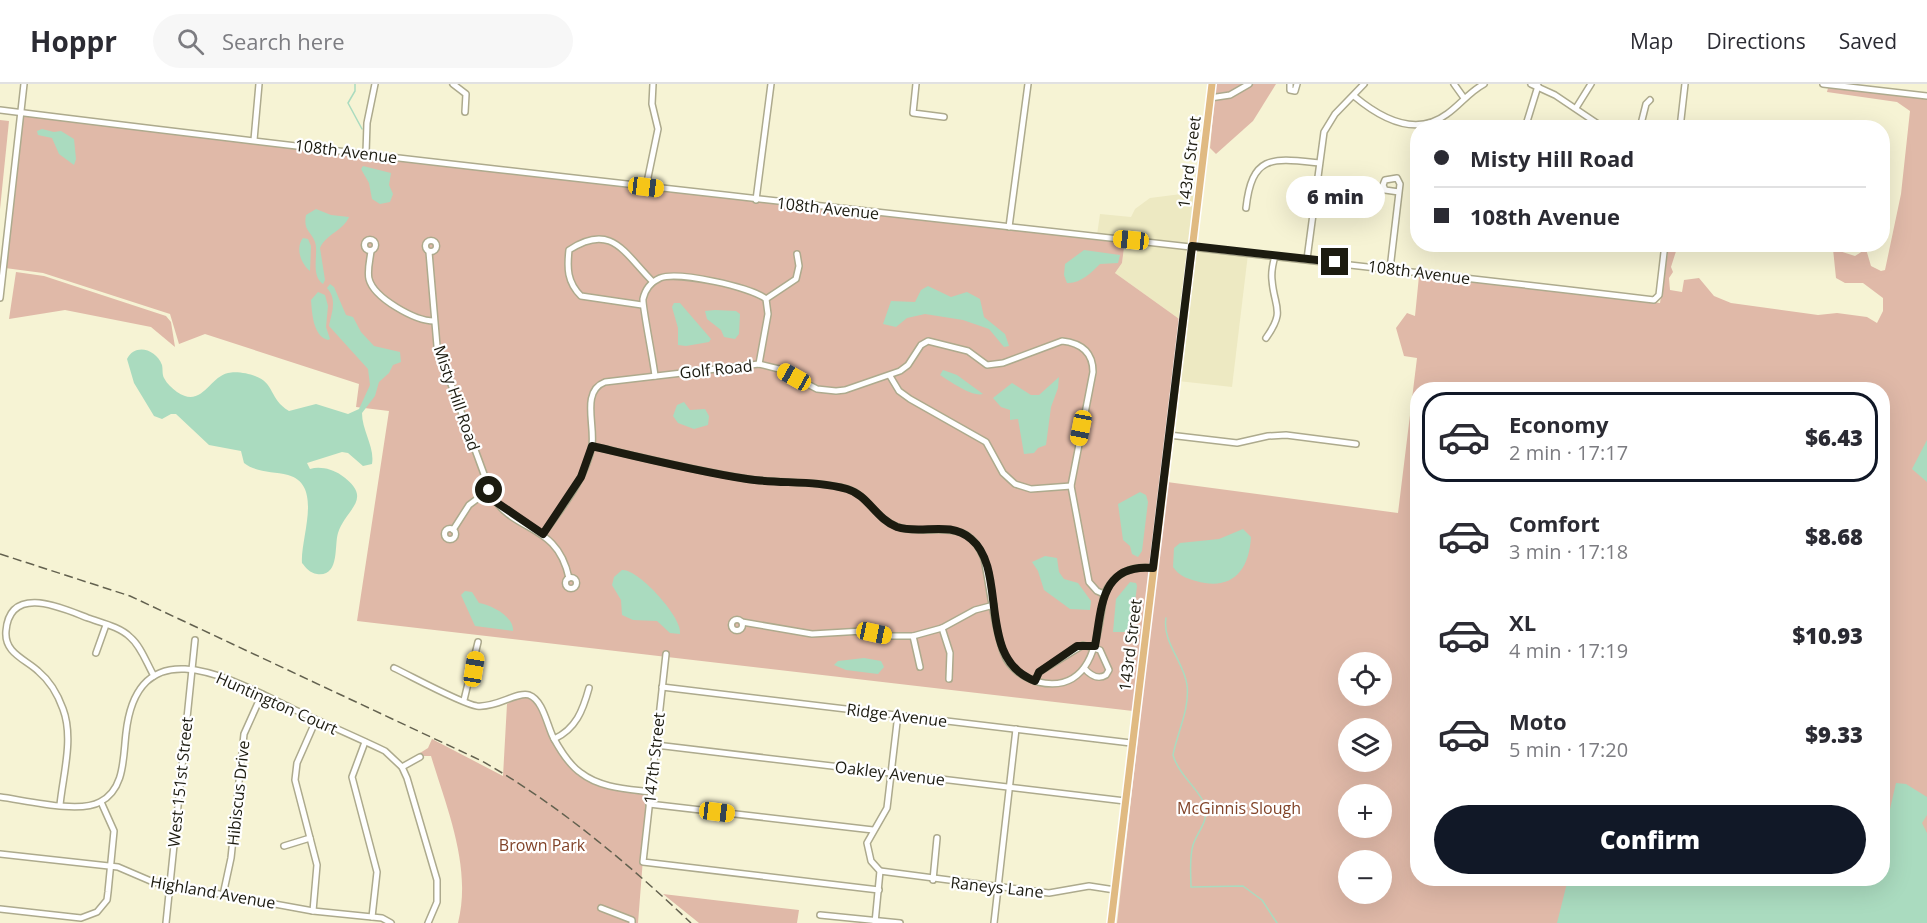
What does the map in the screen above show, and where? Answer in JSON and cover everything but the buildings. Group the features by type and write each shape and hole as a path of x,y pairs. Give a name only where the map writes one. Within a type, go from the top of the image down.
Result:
{"main road":[{"name":"143rd Street","path":"1111,923 1212,84"}],"street":[{"path":"0,298 24,84"},
{"path":"254,140 259,84"},
{"path":"366,153 367,123 375,84"},
{"path":"453,84 466,94 465,112"},
{"path":"646,187 658,129 652,104 653,84"},
{"path":"756,200 771,84"},
{"path":"916,84 913,113 944,117"},
{"path":"1009,227 1028,84"},
{"path":"1210,98 1230,95 1249,84"},
{"path":"1290,84 1290,90 1295,91 1297,84"},
{"path":"1307,259 1321,143 1329,122 1364,84"},
{"path":"1454,84 1464,98"},
{"path":"1438,120 1484,84"},
{"path":"1531,84 1576,108 1593,120"},
{"path":"1576,108 1591,84"},
{"path":"1681,120 1685,84"},
{"path":"1823,84 1927,96"},
{"path":"1527,120 1538,86"},
{"path":"1353,96 1383,118 1410,123"},
{"path":"1642,120 1646,104 1650,100"},
{"name":"108th Avenue","path":"0,110 756,200 1657,298 1664,252"},
{"path":"1246,208 1248,184 1253,174 1268,162 1291,160 1318,163"},
{"path":"1390,269 1399,192"},
{"path":"642,305 581,296 570,281 567,267 569,250 592,237 608,238 653,282"},
{"path":"370,251 368,272 372,286 410,315 418,319 434,321"},
{"name":"Misty Hill Road","path":"429,252 437,346 489,490 496,502 543,534 560,550 569,578"},
{"path":"766,299 796,279 799,266 797,254"},
{"path":"1266,338 1278,315 1278,304 1272,281 1275,256"},
{"path":"655,376 648,324 642,305 647,289 653,282 675,276 753,290 766,299 768,314 759,364"},
{"name":"Golf Road","path":"592,446 594,425 591,403 594,388 605,382 759,364 779,369 805,385 825,390 845,390 890,376 908,365 916,350 928,341 968,351 987,365 1003,363 1062,341 1079,345 1090,356 1093,372 1071,486 1089,582 1097,591 1104,594"},
{"path":"890,376 899,391 910,399 986,442 1003,473 1015,484 1031,489 1071,486"},
{"path":"1169,435 1231,443 1286,435 1356,444"},
{"path":"543,534 581,477 592,446 750,480 845,489 862,498 878,516 896,526 907,529 943,528 960,532 972,539 981,552 1004,655 1020,674 1035,681 1063,682 1084,668 1095,646 1104,594 1121,573 1138,567 1153,568"},
{"path":"453,530 469,505 489,490"},
{"path":"0,797 60,805 83,807 101,802 110,795 119,781 133,698 143,684 154,676 133,640 124,632 59,607 34,602 19,607 12,614 6,628 6,638 14,653 47,680 64,712 68,738 60,805"},
{"path":"742,622 812,634 863,631 892,636 913,636 942,628 975,610 994,605"},
{"path":"96,653 106,625"},
{"path":"942,628 950,653 949,679"},
{"path":"913,636 920,667"},
{"name":"West 151st Street","path":"166,923 168,885 195,640"},
{"path":"464,700 478,642"},
{"path":"1035,681 1039,672 1077,646 1095,646 1102,652 1108,672 1104,677 1094,676 1084,668"},
{"name":"147th Street","path":"666,654 643,862 879,890"},
{"path":"394,668 476,706 499,704 518,694 530,695 539,703 554,739 569,762 582,775 607,786 651,792"},
{"name":"Huntington Court","path":"154,676 172,670 218,674 385,751 402,767"},
{"name":"Ridge Avenue","path":"662,687 1131,743"},
{"path":"554,739 577,721 584,708 589,688"},
{"name":"Hibiscus Drive","path":"223,895 231,858 244,734 262,694"},
{"path":"875,922 880,871 868,854 867,843 887,808 898,714"},
{"path":"313,911 317,865 296,789 295,774 297,763 316,720"},
{"path":"994,923 1016,729"},
{"path":"365,742 352,777 377,872 372,917"},
{"name":"Oakley Avenue","path":"656,745 1125,801"},
{"path":"420,757 402,767 437,880 437,902 428,923"},
{"path":"0,909 90,917 107,900 114,831 101,802"},
{"path":"649,804 873,830"},
{"path":"284,846 310,838"},
{"path":"933,880 937,838"},
{"name":"Highland Avenue","path":"0,854 111,866 146,881 313,911 372,917 392,923"},
{"name":"Raneys Lane","path":"880,871 933,880 1049,893 1089,886 1115,890"},
{"path":"601,908 632,920 632,923"},
{"path":"820,915 900,923"}],"shaded area":[{"path":"42,129 61,131 74,139 76,159 74,165 59,154 52,138 38,135 37,131"},
{"path":"363,166 391,173 389,185 393,194 390,202 380,204 372,199 369,183 361,169"},
{"path":"1197,192 1191,244 1097,235 1100,214 1131,217 1135,209 1150,198"},
{"path":"316,209 331,215 349,217 320,248 325,280 323,284 316,270 315,242 306,224 306,215"},
{"path":"303,238 308,239 311,246 310,271 300,256 299,246"},
{"path":"1125,240 1191,247 1182,321 1115,273 1122,263"},
{"path":"1193,247 1248,254 1232,387 1178,381"},
{"path":"1084,250 1120,255 1118,263 1100,264 1081,280 1067,283 1064,275 1065,264"},
{"path":"330,284 334,287 346,315 353,317 361,332 374,346 400,352 401,362 393,365 389,373 379,382 375,396 362,413 372,451 372,464 363,466 348,453 342,452 307,463 310,469 326,469 341,475 351,483 357,497 338,533 333,566 324,574 317,574 302,563 308,501 305,489 299,481 288,475 249,466 244,463 241,451 209,445 176,414 162,419 154,416 134,383 127,359 135,351 140,350 155,355 162,365 163,376 167,382 177,392 186,396 199,395 221,376 231,372 242,373 252,375 266,383 278,401 289,411 316,404 348,414 359,409 370,385 368,369 329,326 333,302 327,288"},
{"path":"928,286 951,297 967,292 980,299 984,317 1005,334 1009,346 1004,347 989,329 963,320 925,314 907,318 896,327 883,324 891,301 915,302 921,290"},
{"path":"318,292 325,295 328,306 326,327 330,339 328,340 319,334 313,317 311,300"},
{"path":"674,303 680,303 711,339 709,342 678,345 678,328 672,307"},
{"path":"705,311 736,311 740,314 739,334 735,339 724,337 721,330 707,319"},
{"path":"943,370 957,375 983,394 967,391 956,385 940,375"},
{"path":"1059,377 1058,388 1051,407 1046,445 1038,448 1034,453 1024,454 1018,419 1010,420 1010,410 1001,407 993,398 1012,383 1031,395 1039,395"},
{"path":"684,402 690,410 705,409 709,416 708,425 694,429 678,423 673,416 677,405"},
{"path":"1927,440 1927,482 1912,469"},
{"path":"1140,492 1146,495 1148,502 1142,551 1138,557 1132,554 1130,546 1123,540 1118,504"},
{"path":"1243,529 1251,537 1246,560 1236,576 1228,581 1208,583 1196,581 1180,575 1173,567 1174,548 1180,543 1219,539"},
{"path":"1045,556 1057,558 1059,572 1064,579 1078,583 1091,601 1090,610 1070,609 1044,590 1038,571 1032,562"},
{"path":"622,570 638,577 659,596 675,617 680,634 670,633 657,621 633,620 622,615 621,600 612,585 614,577"},
{"path":"1130,582 1136,583 1137,586 1132,626 1126,632 1113,632 1116,599"},
{"path":"465,591 472,592 479,603 490,606 506,616 513,631 475,626 461,595"},
{"path":"864,658 881,661 884,667 878,674 846,670 834,665 838,661"},
{"path":"1896,783 1906,784 1927,797 1927,815 1922,823 1927,833 1927,923 1557,923 1566,886 1890,886 1890,809"}],"green space":[{"path":"1216,84 1276,84 1253,121 1216,154 1210,148"},
{"name":"McGinnis Slough","path":"1828,88 1927,99 1927,923 1117,923 1167,482 1398,513 1410,415 1410,886 1890,886 1890,382 1414,382 1417,358 1404,356 1396,328 1407,313 1415,316 1419,276 1660,303 1668,252 1676,252 1671,267 1673,272 1669,278 1670,290 1682,292 1684,280 1699,278 1714,296 1731,303 1818,315 1837,313 1867,317 1877,323 1883,311 1883,298 1863,283 1845,283 1836,278 1833,252 1855,256 1867,252 1871,266 1881,271 1885,270 1901,194 1910,111 1897,102 1827,92"},
{"path":"23,115 1125,240 1122,263 1115,273 1182,321 1133,711 357,621 389,411 356,407 359,384 205,334 179,344 170,314 43,273 5,268"},
{"path":"0,120 9,121 0,209"},
{"path":"16,272 44,276 166,316 171,322 175,347 151,327 65,310 9,319"},
{"name":"Brown Park","path":"520,696 536,703 541,710 554,745 564,760 583,778 607,788 648,794 638,923 458,923 462,902 462,881 456,838 431,756 422,756 420,753 428,748 432,739 503,776 507,704"},
{"path":"663,894 799,910 797,923 699,923"}],"waterway":[{"path":"355,84 355,91 348,103 362,129"},
{"path":"1166,618 1167,635 1187,685 1187,703 1173,755 1180,770 1200,795 1206,812 1192,850 1191,887 1243,886 1262,900 1277,923"}],"railway":[{"path":"0,554 130,596 482,761 564,815 643,879 691,923"}],"route":[{"path":"489,490 496,502 543,534 581,477 592,446 699,471 750,480 813,485 854,492 878,516 896,526 907,529 943,528 960,532 972,539 984,559 1004,655 1020,674 1035,681 1039,672 1077,646 1095,646 1104,594 1115,578 1129,569 1153,568 1192,246 1335,262"}]}
